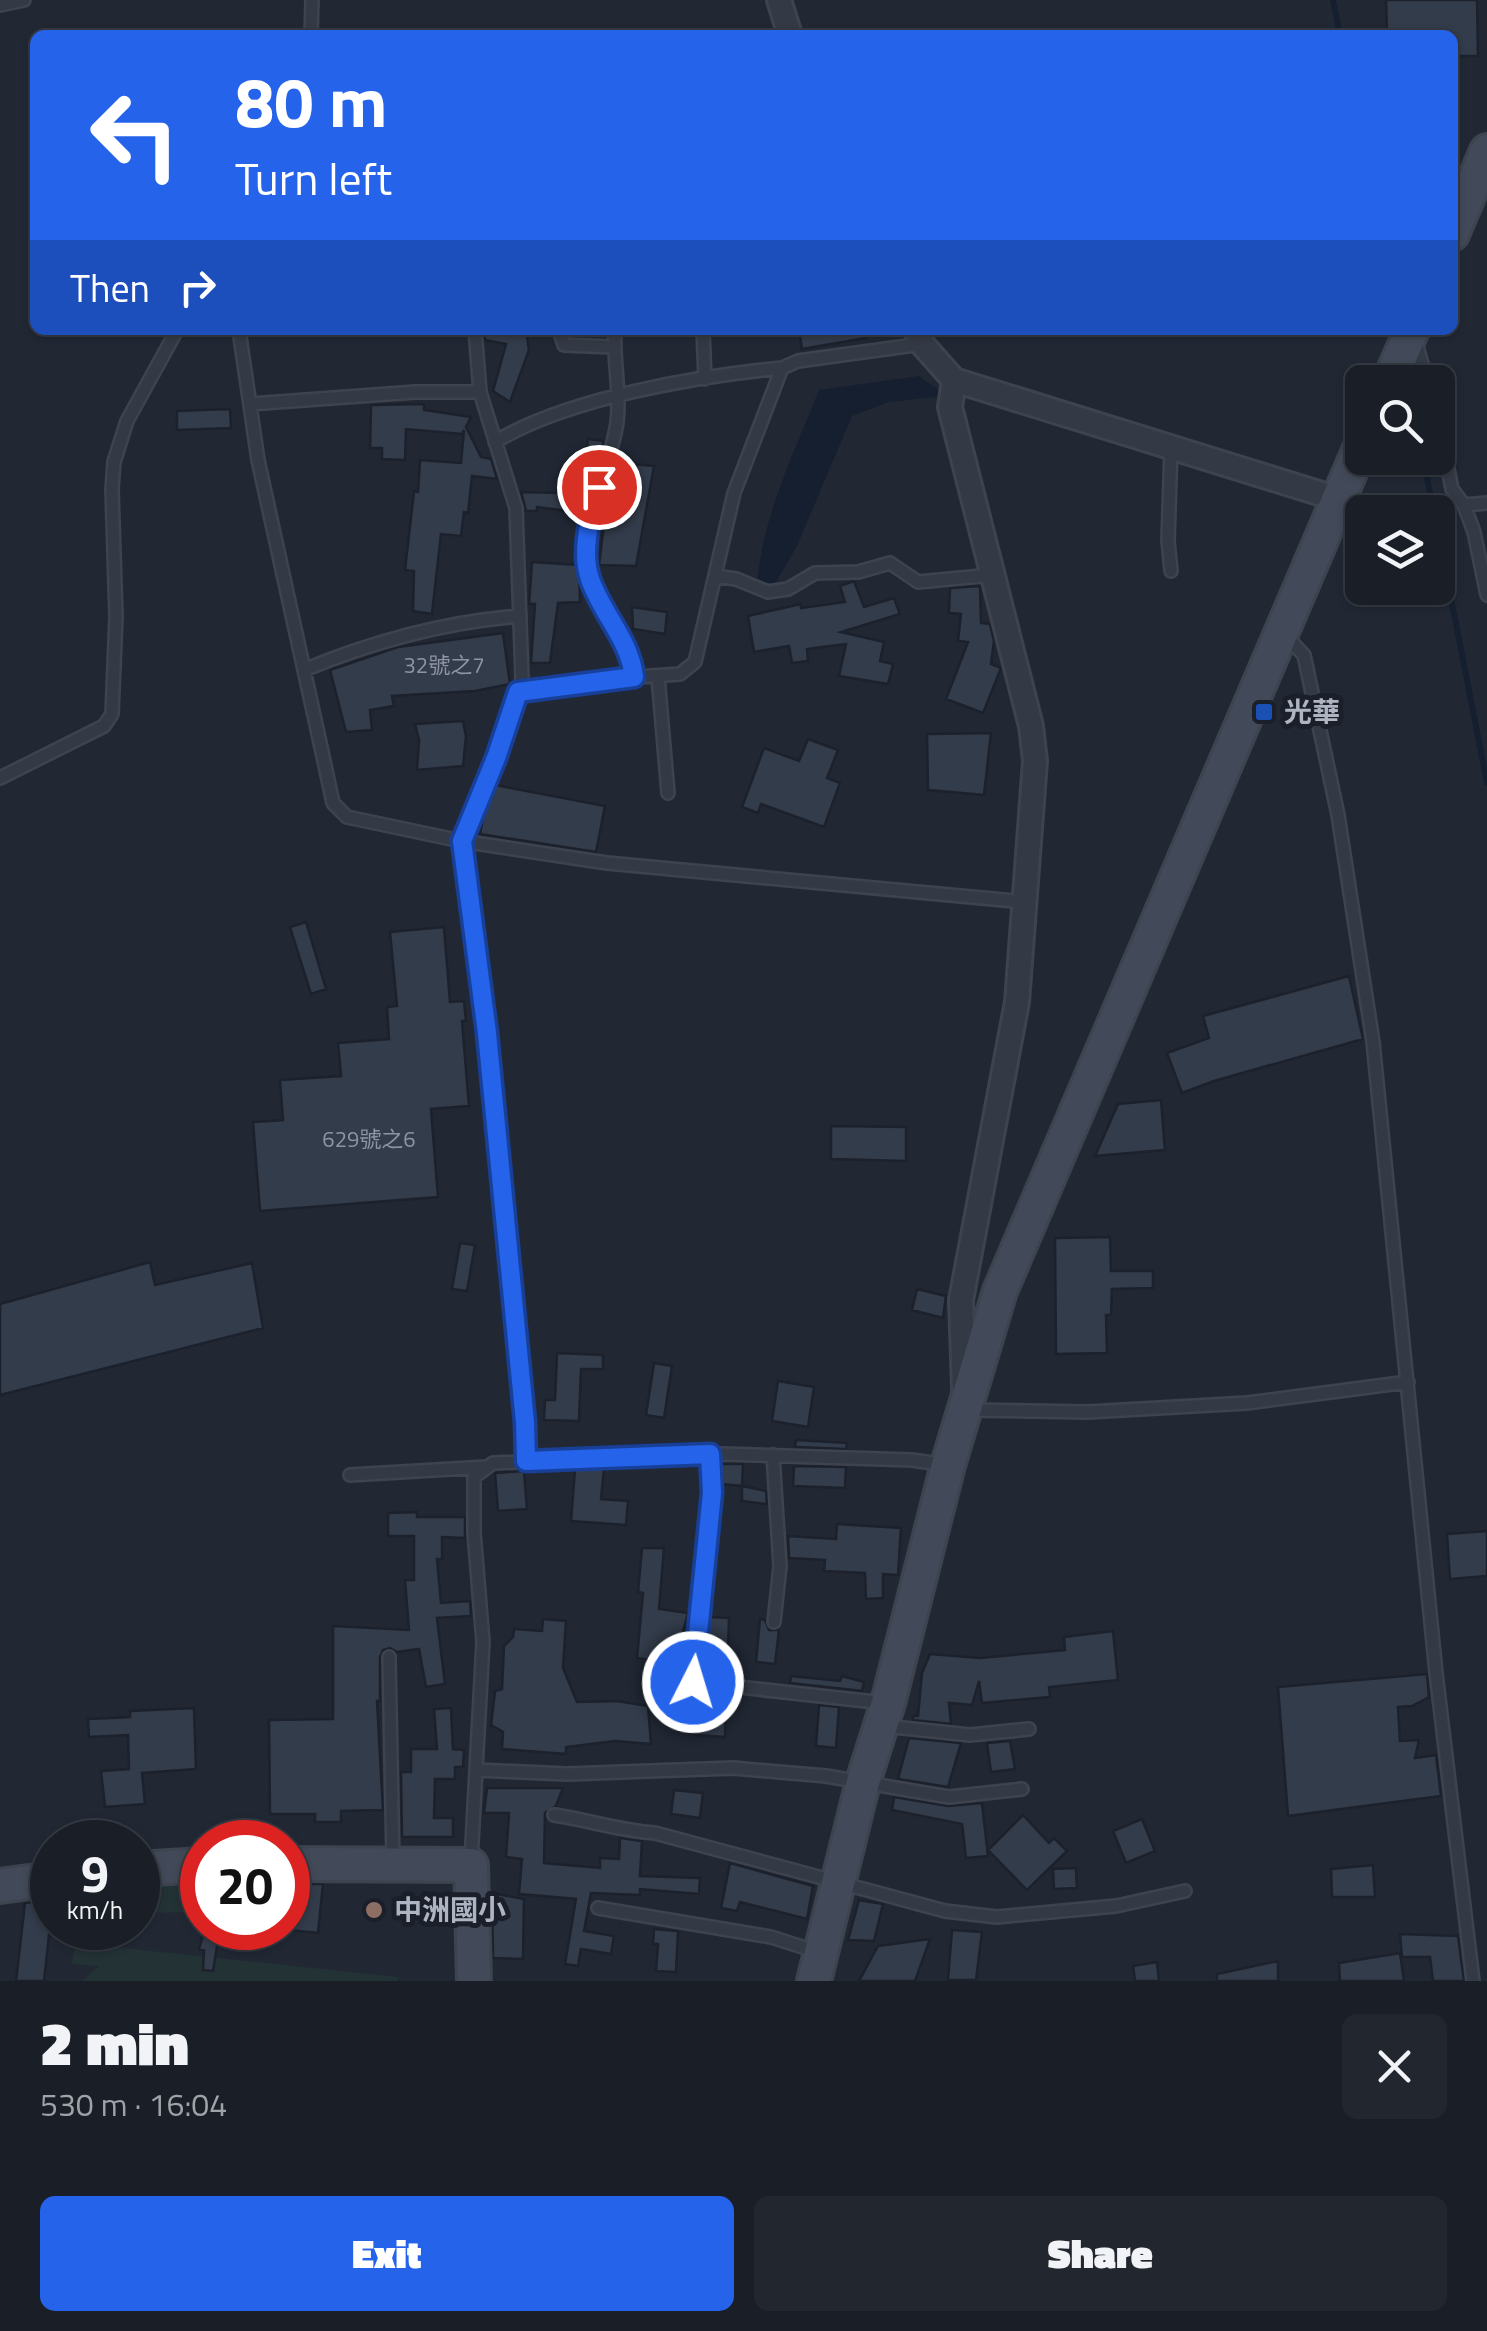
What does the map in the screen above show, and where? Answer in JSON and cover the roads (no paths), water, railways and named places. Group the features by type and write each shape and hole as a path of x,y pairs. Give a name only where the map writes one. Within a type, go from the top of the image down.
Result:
{"main road":[{"path":"1458,220 1487,151"},
{"path":"1397,365 1410,335"},
{"path":"818,1967 948,1465 1000,1291 1349,475"},
{"path":"310,1864 471,1865 480,1980"},
{"path":"0,1886 30,1882"}],"street":[{"path":"780,0 789,30"},
{"path":"919,337 954,380 1338,500"},
{"path":"954,380 950,407 1031,726 1036,761 1017,1002 960,1300 965,1410"}],"lane":[{"path":"0,6 24,0"},
{"path":"311,30 312,0"},
{"path":"0,778 104,726 112,714 116,616 114,462 127,422 173,335"},
{"path":"240,335 258,460 333,803 347,817 462,841 607,864 1025,902"},
{"path":"475,335 480,392 516,508 522,679 496,758 462,841 487,1033 526,1461"},
{"path":"560,335 564,345 614,347"},
{"path":"615,335 617,424 590,518 586,554 590,578 632,658 634,677"},
{"path":"703,335 705,379"},
{"path":"1414,335 1423,365"},
{"path":"495,442 519,427 618,395 782,368 798,361 919,337"},
{"path":"518,692 680,674 695,662 734,493 782,368"},
{"path":"251,404 415,392 480,392"},
{"path":"1171,448 1171,570"},
{"path":"1449,475 1452,489 1464,505 1474,532 1487,595"},
{"path":"1464,505 1487,503"},
{"path":"715,576 736,578 768,592 788,590 815,572 858,572 890,563 918,582 992,575"},
{"path":"304,670 366,645 421,631 520,616"},
{"path":"1281,631 1304,655 1338,815 1373,1042 1436,1673 1473,1981"},
{"path":"658,677 668,793"},
{"path":"965,1410 1088,1412 1208,1406 1408,1382"},
{"path":"710,1454 712,1493 693,1682 884,1714 970,1735 1029,1728"},
{"path":"471,1865 483,1642 474,1477 493,1463 710,1454 912,1460 948,1465"},
{"path":"772,1455 780,1566 774,1622"},
{"path":"350,1475 487,1467"},
{"path":"389,1657 393,1864"},
{"path":"477,1770 567,1774 732,1768 949,1796 1022,1789"},
{"path":"554,1815 606,1823 620,1830 656,1833 944,1911 997,1916 1116,1906 1185,1892"},
{"path":"598,1908 755,1934 818,1967"}],"water":[{"path":"919,376 947,396 889,402 852,416 797,546 776,582 757,587 772,511 819,390"}],"waterway":[{"path":"1333,0 1339,30"},
{"path":"1426,475 1431,495"},
{"path":"1452,605 1487,783"}],"place":[{"name":"光華","path":"1264,712"},
{"name":"中洲國小","path":"374,1910"}]}
